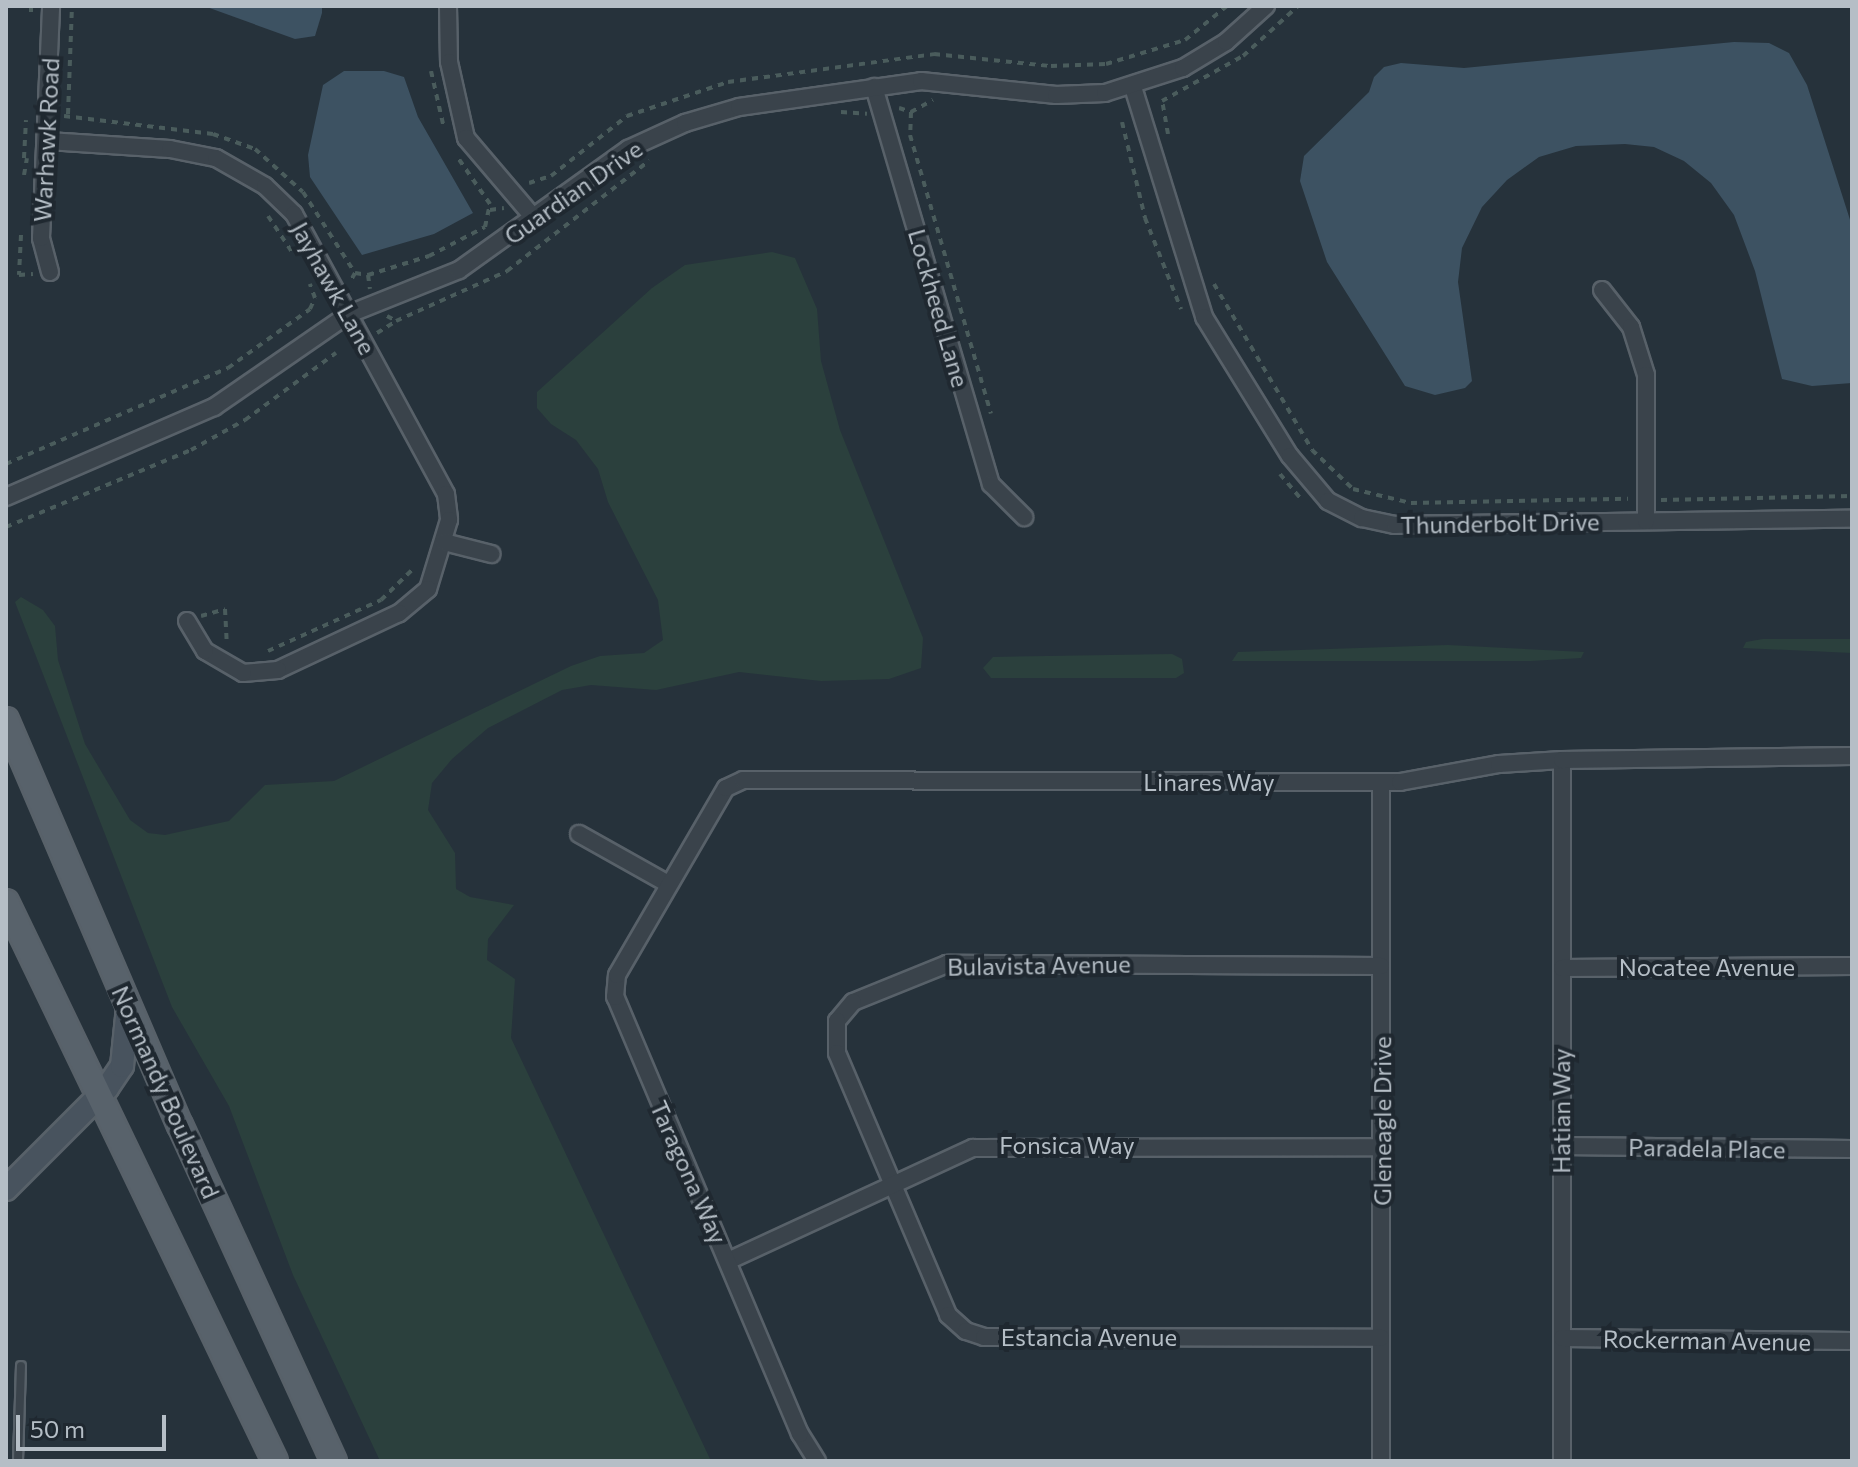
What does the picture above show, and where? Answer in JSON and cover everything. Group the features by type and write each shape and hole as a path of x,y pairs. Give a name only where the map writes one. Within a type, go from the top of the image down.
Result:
{"main road":[{"name":"Normandy Boulevard","path":"6,720 128,1007 334,1461"},
{"path":"6,902 98,1102 275,1461"}],"street":[{"name":"Warhawk Road","path":"50,270 41,238 48,141 51,6"},
{"path":"448,6 455,104 466,138 535,219"},
{"name":"Guardian Drive","path":"6,497 214,407 349,314 459,270 535,219 628,149 685,123 739,107 921,81 1056,95 1133,87 1183,68 1257,9"},
{"name":"Lockheed Lane","path":"874,87 991,484 1024,517"},
{"name":"Thunderbolt Drive","path":"1133,87 1191,289 1204,317 1290,456 1328,501 1362,518 1395,525 1852,519"},
{"name":"Jayhawk Lane","path":"48,141 170,149 216,158 240,170 294,214 446,494 444,542 428,589 399,613 278,670 243,673 225,666 205,651 187,621"},
{"path":"1602,290 1631,327 1646,375 1646,521"},
{"path":"444,542 491,554"},
{"name":"Linares Way","path":"668,884 714,802 726,788 743,780 1381,782 1562,760 1852,756"},
{"name":"Hatian Way","path":"1562,760 1562,1461"},
{"name":"Gleneagle Drive","path":"1381,782 1381,1461"},
{"path":"579,834 668,884"},
{"name":"Taragona Way","path":"668,884 617,975 615,997 800,1434 817,1461"},
{"name":"Bulavista Avenue","path":"892,1182 837,1053 837,1021 853,1002 922,972 974,962 1381,966"},
{"name":"Nocatee Avenue","path":"1562,968 1852,966"},
{"path":"6,1189 98,1102 122,1066 128,1007"},
{"name":"Fonsica Way","path":"728,1261 892,1182 973,1148 998,1144 1382,1147"},
{"name":"Paradela Place","path":"1561,1146 1852,1149"},
{"name":"Estancia Avenue","path":"892,1182 948,1315 966,1331 984,1337 1381,1338"},
{"name":"Rockerman Avenue","path":"1562,1338 1852,1341"}],"lane":[{"path":"18,1461 21,1366"}],"path":[{"path":"68,114 72,6"},
{"path":"1212,6 1215,12 1227,6"},
{"path":"1171,145 1162,101 1243,56 1298,6"},
{"path":"431,57 433,92 449,141"},
{"path":"948,101 918,105 911,112 910,135 991,415"},
{"path":"831,112 862,117 881,110 911,112"},
{"path":"1122,122 1149,231 1187,318"},
{"path":"355,273 368,275 429,256 485,227 490,204 455,153"},
{"path":"368,275 377,303 396,321 479,288 658,156"},
{"path":"24,183 24,158 46,159"},
{"path":"259,206 299,263"},
{"path":"22,222 19,275 50,270"},
{"path":"6,464 228,368 310,309 315,298 305,274"},
{"path":"1213,282 1312,450 1353,489 1411,503 1852,496"},
{"path":"6,527 191,450 245,420 336,353"},
{"path":"1274,465 1314,510"},
{"path":"262,654 381,600 396,589 418,560"},
{"path":"187,621 225,609 223,627 230,646"}],"green space":[{"path":"772,252 795,258 817,309 821,361 840,430 923,638 921,668 889,679 821,681 739,672 656,690 591,685 562,690 488,728 452,759 432,783 428,810 455,853 456,889 470,897 514,905 488,939 487,960 515,979 511,1038 711,1461 380,1461 293,1275 229,1106 172,1007 15,602 21,597 43,610 55,626 58,660 85,744 130,820 148,833 165,835 229,821 265,785 334,781 571,666 600,656 644,653 663,640 658,600 608,502 598,469 576,440 551,424 537,408 537,392 652,288 685,265"},
{"path":"1763,639 1852,639 1852,653 1743,648 1746,642"},
{"path":"1448,645 1584,652 1581,658 1531,661 1232,661 1238,652"},
{"path":"1172,654 1182,659 1184,673 1176,678 991,678 983,668 993,657"}],"water":[{"path":"204,6 322,6 322,13 315,36 295,39"},
{"path":"1734,42 1769,43 1789,53 1807,85 1852,226 1852,383 1812,386 1782,379 1755,271 1734,215 1711,183 1684,161 1654,147 1625,144 1576,146 1539,157 1507,180 1482,207 1462,248 1458,282 1472,381 1465,388 1435,395 1405,386 1327,262 1300,181 1304,156 1369,92 1374,77 1384,67 1401,63 1464,68"},
{"path":"344,71 384,71 404,77 418,117 473,213 434,234 362,255 310,177 308,155 323,85"}]}
